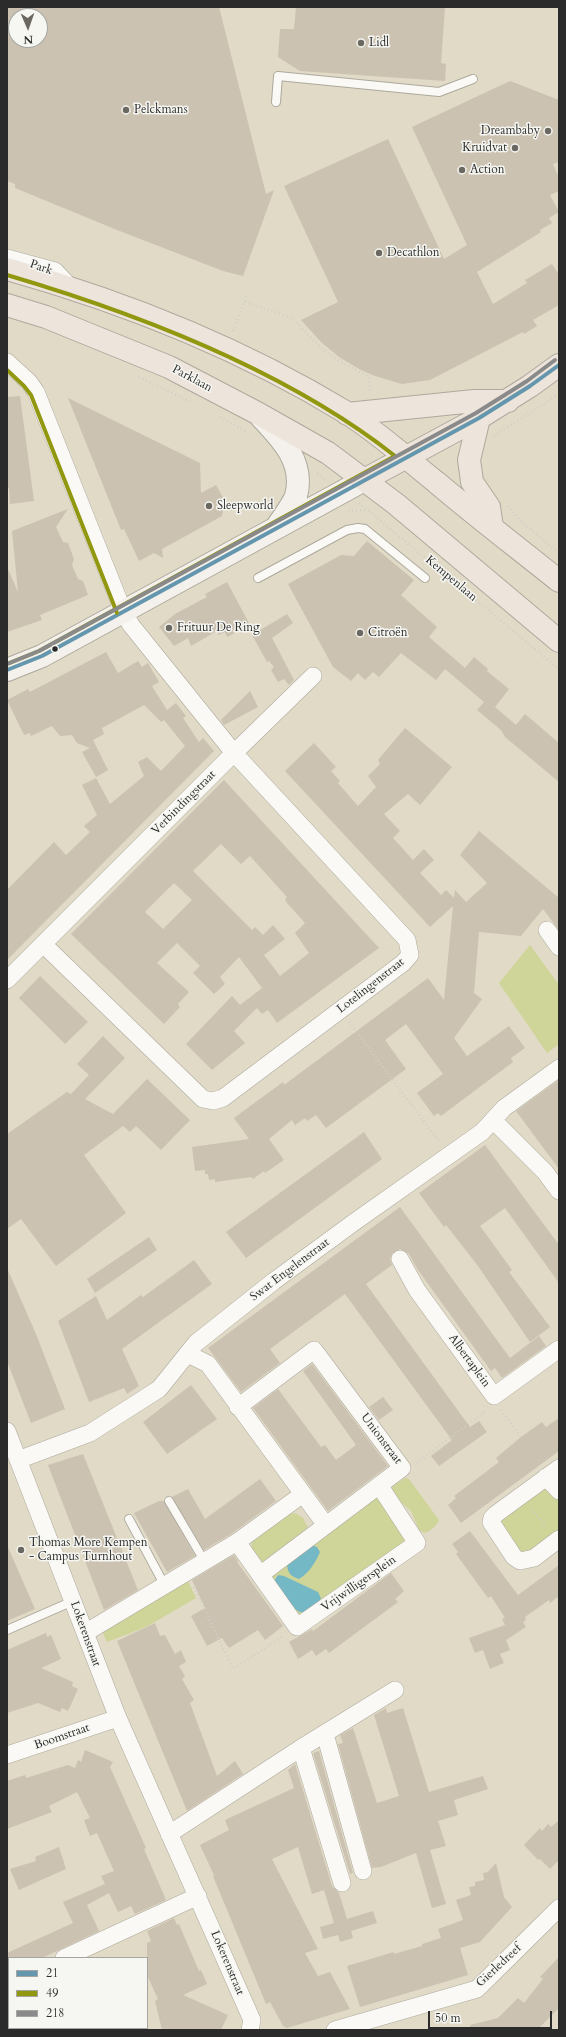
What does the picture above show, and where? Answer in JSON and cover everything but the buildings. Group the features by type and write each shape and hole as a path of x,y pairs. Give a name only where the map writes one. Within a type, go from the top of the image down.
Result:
{"main road":[{"path":"7,269 70,287 141,313 219,346 261,366 347,414 406,457 559,581"},
{"name":"Parklaan","path":"7,305 46,317 169,367 254,424 328,453 364,480"},
{"path":"364,480 508,401 559,365"},
{"path":"347,414 474,401 508,401"},
{"path":"479,418 469,460 472,482 489,507 492,527"},
{"name":"Kempenlaan","path":"364,480 396,504 559,641"}],"street":[{"name":"Park","path":"7,258 55,271 70,287"},
{"path":"7,362 29,382 36,392 123,611 131,625 234,753 313,676"},
{"path":"254,424 286,444 295,460 298,479 296,495 277,527"},
{"path":"7,670 42,656 364,480"},
{"name":"Verbindingstraat","path":"7,980 234,753"},
{"name":"Lotelingenstraat","path":"43,944 203,1099 212,1101 223,1098 403,963 410,955 407,940 234,753"},
{"path":"547,930 559,947"},
{"name":"Swat Engelenstraat","path":"18,1460 90,1433 159,1389 196,1343 274,1281 482,1132 504,1108 559,1068"},
{"path":"493,1120 545,1172 559,1191"},
{"name":"Albertaplein","path":"400,1259 417,1290 494,1396 559,1349"},
{"name":"Unionstraat","path":"238,1407 314,1350 402,1468 325,1524"},
{"path":"188,1354 208,1364 325,1524 260,1574"},
{"name":"Lokerenstraat","path":"7,1431 118,1718 252,2020 250,2030"},
{"path":"559,1492 552,1473 496,1514 491,1522 514,1556 520,1561 534,1558 559,1539"},
{"name":"Vrijwilligersplein","path":"297,1628 417,1543 379,1485"},
{"path":"85,1633 237,1542 303,1494"},
{"path":"237,1542 297,1628"},
{"path":"170,1834 302,1748 395,1690"},
{"name":"Boomstraat","path":"7,1755 118,1718"},
{"path":"325,1734 363,1871"},
{"path":"302,1748 342,1883"},
{"path":"66,1957 198,1896"},
{"name":"Gierledreef","path":"335,2030 477,1989 559,1908"}],"lane":[{"path":"276,102 278,76 439,92 473,79"},
{"path":"258,578 347,530 358,528 365,529 425,578"},
{"path":"169,1501 205,1562"},
{"path":"129,1519 165,1586"},
{"path":"7,1630 73,1601"}],"path":[{"path":"232,332 247,294"},
{"path":"245,302 292,318 320,347 338,361 369,377 370,396"},
{"name":"Parklaan","path":"137,376 198,406"},
{"path":"217,416 254,424"},
{"path":"295,460 321,476 342,492"},
{"name":"Kempenlaan","path":"342,492 358,502 559,669"},
{"path":"341,1010 450,1156"},
{"path":"494,1396 499,1408 521,1437"},
{"path":"402,1468 411,1467 487,1410 494,1396"},
{"path":"532,1509 546,1528 541,1532"},
{"path":"187,1572 232,1669 297,1628"}],"green space":[{"path":"530,945 559,985 559,1044 547,1053 499,983"},
{"path":"546,1477 559,1491 559,1539 527,1561 492,1518"},
{"path":"405,1478 409,1479 439,1520 433,1528 425,1533 419,1530 411,1511 396,1498 391,1490 393,1486"},
{"path":"372,1498 381,1500 405,1537 404,1542 306,1614 299,1615 275,1586 271,1575"},
{"path":"295,1513 303,1518 308,1528 263,1563 251,1551 252,1542 289,1514"},
{"path":"186,1577 196,1598 146,1627 107,1642 100,1627"}],"water":[{"path":"311,1545 317,1547 320,1552 316,1560 309,1571 302,1577 299,1579 294,1577 289,1573 287,1565"},
{"path":"278,1575 284,1576 318,1592 321,1598 320,1600 310,1610 299,1612 289,1603 274,1581"}],"transit line":[{"name":"49","path":"7,275 57,290 108,308 210,348 307,397 353,425 395,456 39,651 7,664"},
{"name":"218","path":"7,664 39,651 476,413 527,381 555,360"},
{"name":"21","path":"7,670 42,656 479,418 530,386 559,365"},
{"name":"49","path":"7,370 31,395 117,613"}],"place":[{"name":"Lidl","path":"361,43"},
{"name":"Pelckmans","path":"126,110"},
{"name":"Dreambaby","path":"548,131"},
{"name":"Kruidvat","path":"515,148"},
{"name":"Action","path":"462,170"},
{"name":"Decathlon","path":"379,253"},
{"name":"Sleepworld","path":"209,506"},
{"name":"Frituur De Ring","path":"169,628"},
{"name":"Citroën","path":"360,633"},
{"name":"Thomas More Kempen - Campus Turnhout","path":"21,1550"}]}
